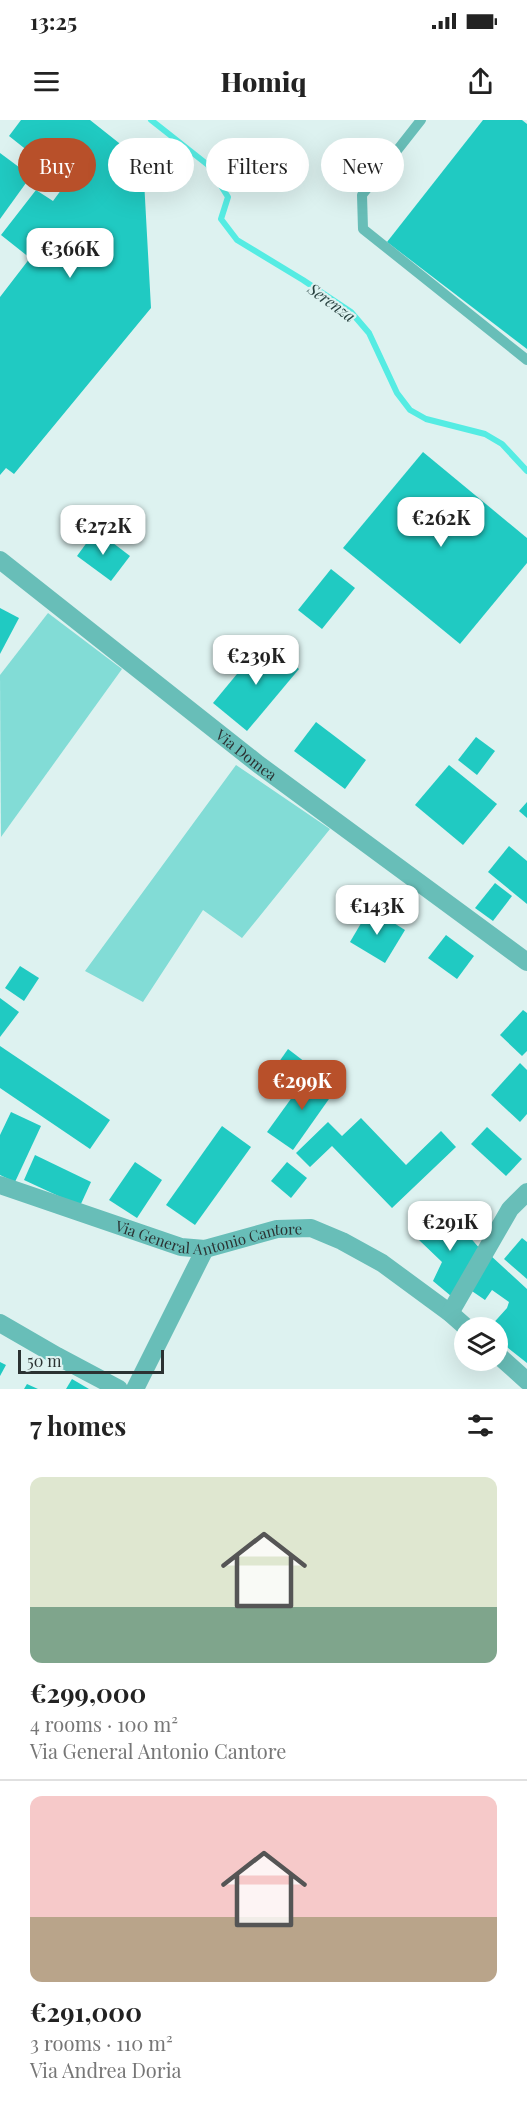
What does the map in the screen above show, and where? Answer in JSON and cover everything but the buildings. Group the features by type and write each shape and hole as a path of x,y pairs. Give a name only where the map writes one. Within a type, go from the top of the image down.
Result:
{"street":[{"name":"Via Domea","path":"0,560 258,764 527,962"},
{"name":"Via General Antonio Cantore","path":"0,1185 181,1246 205,1249 277,1229 311,1228 342,1241 382,1263 455,1317"},
{"path":"450,1313 510,1209 527,1192"},
{"path":"135,1389 205,1249"},
{"path":"0,1323 108,1386"},
{"path":"508,1364 527,1380"}],"lane":[{"path":"421,120 362,195 363,229 527,360"}],"shaded area":[{"path":"48,613 122,669 1,837 0,675"},
{"path":"236,765 330,829 242,938 203,910 143,1002 85,971"}],"waterway":[{"name":"Serenza","path":"151,120 208,165 228,197 221,219 237,240 351,312 369,333 397,393 410,410 426,419 485,434 502,444 527,471"}]}
